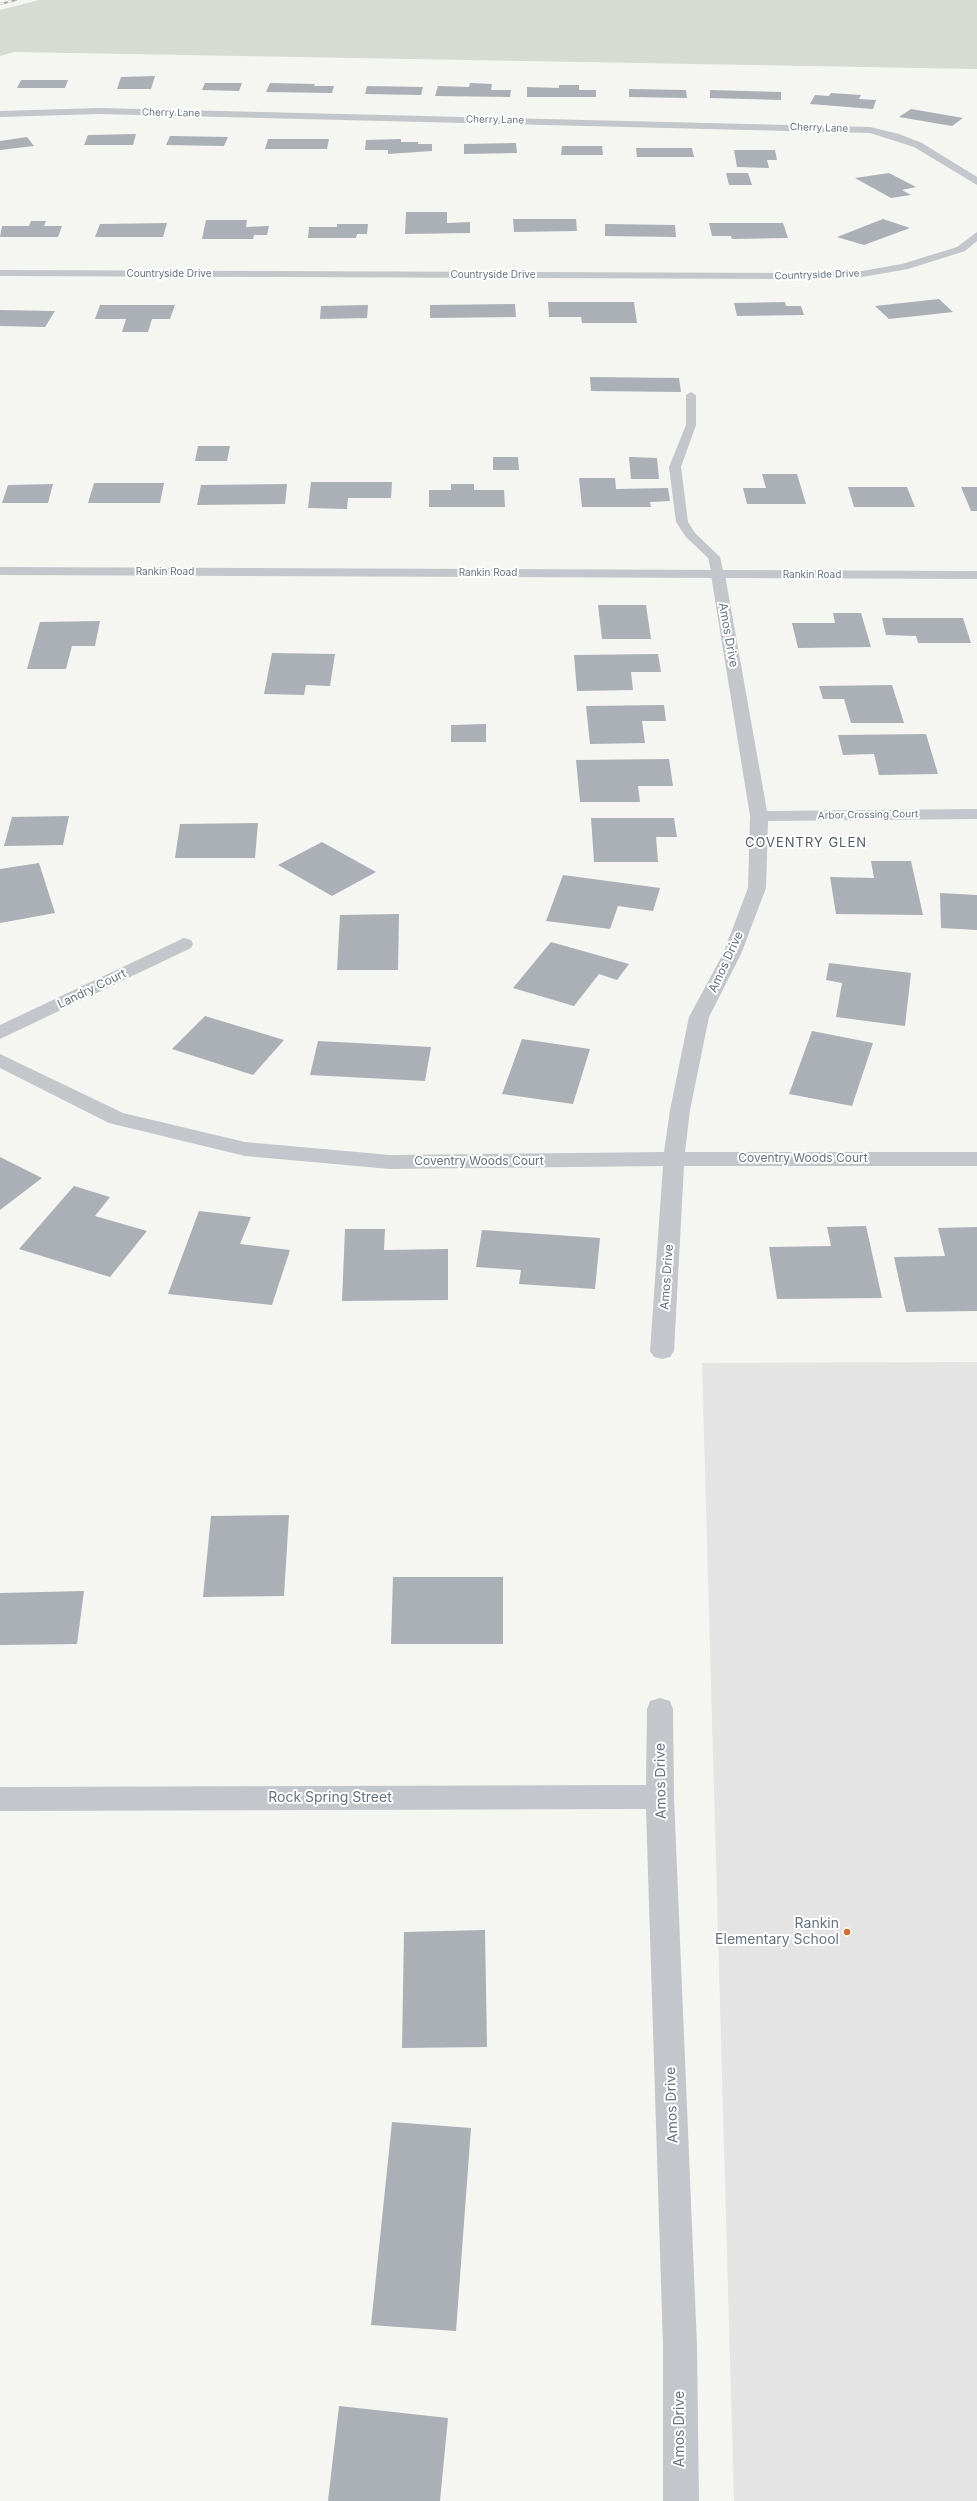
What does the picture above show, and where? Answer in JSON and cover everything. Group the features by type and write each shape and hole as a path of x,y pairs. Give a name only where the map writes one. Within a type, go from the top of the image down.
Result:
{"street":[{"name":"Cherry Lane","path":"0,114 99,111 870,130 895,136 918,145 977,182"},
{"name":"Countryside Drive","path":"0,273 800,276 862,274 904,267 961,249 977,235"},
{"name":"Rankin Road","path":"0,571 977,575"},
{"name":"Amos Drive","path":"662,1351 674,1159 680,1110 699,1017 732,954 757,888 759,816 718,575"},
{"name":"Arbor Crossing Court","path":"759,816 977,814"},
{"name":"Landry Court","path":"0,1033 184,944"},
{"name":"Coventry Woods Court","path":"0,1060 116,1118 245,1149 390,1162 977,1158"},
{"name":"Amos Drive","path":"660,1709 660,1797 679,2338 680,2501"},
{"name":"Rock Spring Street","path":"0,1800 660,1797"}],"lane":[{"path":"691,395 691,426 675,467 682,522 690,535 714,557 718,575"}],"shaded area":[{"path":"39,0 977,0 977,69 14,52 0,56 0,10"},
{"name":"Rankin Elementary School","path":"977,1362 977,2501 734,2501 702,1363"}],"building":[{"path":"155,76 151,89 117,89 121,77"},
{"path":"21,80 68,80 65,88 17,88"},
{"path":"205,83 242,83 239,91 202,90"},
{"path":"270,83 334,86 332,93 266,92"},
{"path":"470,83 492,84 491,90 511,90 510,97 435,96 438,86 469,87"},
{"path":"559,85 579,85 579,90 596,90 596,97 527,97 527,87 559,88"},
{"path":"367,86 423,87 421,95 365,94"},
{"path":"629,89 686,90 687,98 629,97"},
{"path":"710,90 781,92 781,100 710,98"},
{"path":"831,93 861,95 859,99 876,100 873,109 810,104 815,95 829,96"},
{"path":"911,109 963,118 952,126 899,117"},
{"path":"136,134 133,145 84,145 88,135"},
{"path":"170,136 228,137 224,146 166,145"},
{"path":"27,137 34,146 0,150 0,141"},
{"path":"268,139 329,139 327,149 265,149"},
{"path":"401,139 401,142 432,144 432,151 388,154 388,150 365,150 366,140"},
{"path":"516,143 517,153 464,154 464,144"},
{"path":"562,146 602,146 603,155 561,155"},
{"path":"636,148 692,148 694,157 637,157"},
{"path":"734,150 775,150 777,160 767,160 769,168 737,167"},
{"path":"726,173 748,173 752,185 729,185"},
{"path":"889,173 916,187 902,190 911,195 891,198 855,178"},
{"path":"406,212 447,212 447,223 470,222 470,233 405,234"},
{"path":"513,219 576,219 577,231 514,232"},
{"path":"883,219 910,228 864,245 837,237"},
{"path":"206,220 247,220 246,227 269,226 267,235 254,235 253,239 202,239"},
{"path":"31,221 46,221 44,226 62,226 58,237 0,237 2,226 29,226"},
{"path":"167,223 163,237 95,237 100,224"},
{"path":"709,223 783,223 788,238 732,239 731,236 712,236"},
{"path":"337,224 368,224 367,234 357,234 356,238 308,238 309,227 337,227"},
{"path":"605,224 675,225 676,237 605,236"},
{"path":"939,299 953,312 889,319 875,306"},
{"path":"548,302 634,302 637,323 582,323 581,317 549,317"},
{"path":"785,302 786,306 801,306 804,315 737,316 734,303"},
{"path":"515,304 516,317 430,318 430,305"},
{"path":"100,305 175,305 170,319 152,319 148,332 122,332 126,319 95,319"},
{"path":"368,305 367,318 320,319 321,306"},
{"path":"0,310 55,311 45,327 0,326"},
{"path":"590,377 679,378 681,392 591,391"},
{"path":"198,446 230,446 227,461 195,461"},
{"path":"493,457 518,457 519,470 493,470"},
{"path":"629,457 657,458 659,479 631,479"},
{"path":"762,474 797,474 806,504 747,504 743,488 766,488"},
{"path":"579,478 615,478 616,489 668,488 670,501 650,502 651,507 582,507"},
{"path":"311,482 392,482 391,498 348,498 347,509 308,508"},
{"path":"94,483 164,483 160,503 88,503"},
{"path":"53,484 48,503 2,503 8,485"},
{"path":"287,484 285,504 197,505 201,485"},
{"path":"451,484 474,484 474,490 504,490 505,507 429,507 429,490 451,490"},
{"path":"848,487 907,487 915,507 854,507"},
{"path":"961,487 977,487 977,511 971,511"},
{"path":"598,605 646,605 651,639 602,639"},
{"path":"833,613 861,613 871,647 798,648 792,623 835,623"},
{"path":"882,618 963,618 971,643 918,643 916,636 886,635"},
{"path":"100,621 95,646 72,646 66,669 27,669 40,622"},
{"path":"272,653 335,654 330,686 306,685 304,695 264,694"},
{"path":"658,654 661,672 631,672 633,690 577,691 574,655"},
{"path":"892,685 904,723 851,723 844,699 823,699 819,686"},
{"path":"664,705 666,721 642,721 645,743 590,744 586,706"},
{"path":"486,724 486,742 451,742 451,725"},
{"path":"926,734 938,774 879,775 874,754 843,755 838,735"},
{"path":"669,759 673,786 638,786 640,802 580,802 576,760"},
{"path":"69,816 63,845 4,846 12,817"},
{"path":"591,818 674,818 677,837 656,837 658,862 594,862"},
{"path":"258,823 255,858 175,858 180,824"},
{"path":"322,842 376,872 332,896 278,865"},
{"path":"871,861 911,861 923,915 836,914 830,877 874,878"},
{"path":"39,863 55,913 0,923 0,869"},
{"path":"563,875 660,888 653,911 618,906 610,929 546,921"},
{"path":"940,893 977,895 977,930 941,928"},
{"path":"399,914 398,970 337,970 340,915"},
{"path":"551,942 629,964 617,980 599,974 574,1006 513,988"},
{"path":"829,963 911,973 905,1026 836,1017 842,983 826,980"},
{"path":"205,1016 284,1040 253,1075 172,1049"},
{"path":"812,1031 873,1043 852,1106 789,1094"},
{"path":"522,1039 590,1049 573,1104 502,1094"},
{"path":"318,1041 431,1047 425,1081 310,1075"},
{"path":"0,1157 42,1178 0,1210"},
{"path":"74,1186 110,1197 95,1216 147,1231 110,1277 19,1249"},
{"path":"199,1211 251,1217 240,1244 290,1250 272,1305 168,1294"},
{"path":"866,1226 882,1298 777,1299 769,1247 831,1246 827,1227"},
{"path":"977,1227 977,1311 906,1312 894,1257 945,1256 938,1228"},
{"path":"345,1229 385,1229 384,1250 448,1249 448,1300 342,1301"},
{"path":"482,1230 600,1238 595,1289 519,1284 521,1270 476,1267"},
{"path":"289,1515 284,1596 203,1597 211,1516"},
{"path":"393,1577 503,1577 503,1644 391,1644"},
{"path":"84,1591 77,1644 0,1645 0,1593"},
{"path":"485,1930 487,2047 402,2048 404,1932"},
{"path":"392,2122 471,2128 456,2331 371,2325"},
{"path":"339,2406 448,2418 440,2501 328,2501"}],"railway":[{"path":"0,4 16,0"}],"place":[{"name":"Rankin Elementary School","path":"847,1932"}],"district":[{"name":"COVENTRY GLEN","path":"806,843"}]}
